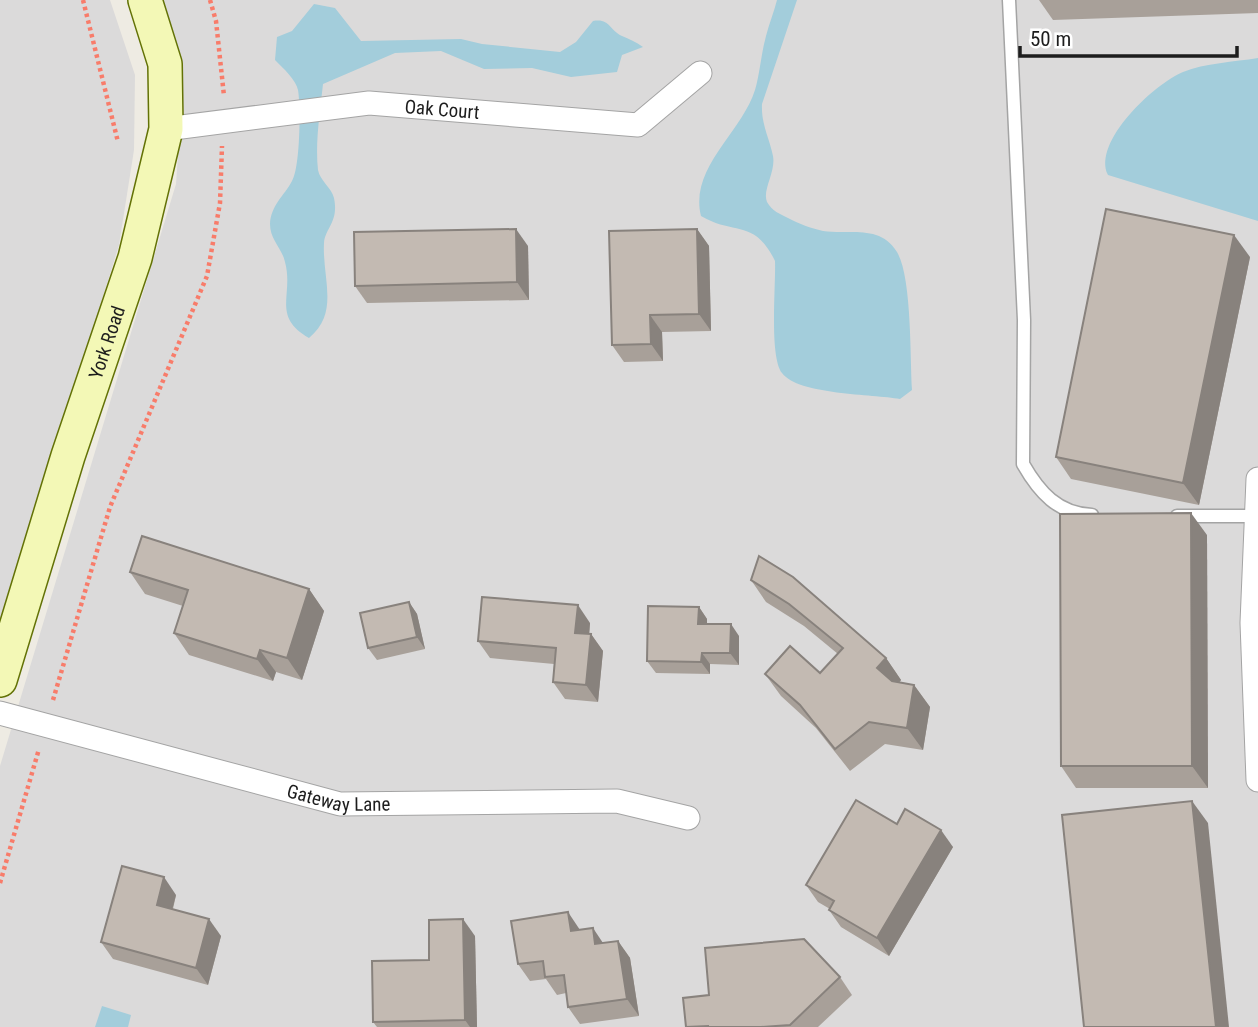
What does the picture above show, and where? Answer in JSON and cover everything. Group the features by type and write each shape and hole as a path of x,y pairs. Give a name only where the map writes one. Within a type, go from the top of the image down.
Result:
{"main road":[{"name":"York Road","path":"0,680 68,456 135,258 166,129 164,64 145,0"}],"street":[{"name":"Oak Court","path":"166,129 369,103 638,125 700,73"},
{"path":"1258,479 1252,623 1258,780"},
{"name":"Gateway Lane","path":"0,713 340,804 617,801 688,817"}],"lane":[{"path":"1009,0 1024,320 1023,464 1035,484 1060,509 1080,515 1105,515"},
{"path":"1169,516 1256,516"}],"path":[{"path":"83,0 118,142"},
{"path":"0,883 110,507 207,276 220,203 224,82 216,20 210,0"}],"shaded area":[{"path":"0,0 110,0 135,75 134,150 119,245 0,630"},
{"path":"157,0 1258,0 1258,1027 0,1027 0,766 176,184 181,111"}],"water":[{"path":"777,0 797,0 762,104 773,156 773,168 766,192 767,202 776,212 805,226 823,231 873,234 890,243 897,252 908,298 912,390 900,399 819,390 803,386 782,373 774,336 775,261 767,248 751,233 701,216 699,199 703,182 709,166 739,121 755,90 764,43"},
{"path":"314,4 335,8 361,41 461,39 482,44 560,52 576,42 593,21 603,21 618,34 643,47 622,55 617,72 571,77 532,68 484,69 441,51 395,53 323,84 317,160 321,178 333,194 335,213 324,243 327,306 324,318 309,338 297,330 287,313 285,262 272,235 270,224 275,206 295,174 299,137 298,90 292,78 275,60 277,37 292,31"},
{"path":"1258,58 1258,221 1108,175 1105,162 1117,131 1142,101 1157,89 1192,69"},
{"path":"102,1006 131,1015 128,1027 95,1027"}],"building":[{"path":"1106,209 1234,235 1183,483 1056,457"},
{"path":"516,229 517,282 355,286 354,232"},
{"path":"697,229 699,314 650,315 651,344 612,345 609,231"},
{"path":"1191,513 1192,766 1061,766 1060,514"},
{"path":"142,536 309,589 287,658 260,650 257,659 174,633 188,590 130,572"},
{"path":"759,556 793,577 886,658 877,668 892,681 914,685 907,728 869,722 835,749 800,705 765,674 790,646 820,673 843,648 789,604 751,580"},
{"path":"482,597 578,605 575,633 591,634 586,685 553,682 556,648 478,641"},
{"path":"409,602 417,637 368,648 360,613"},
{"path":"648,606 699,607 698,624 731,624 730,653 702,653 701,662 647,661"},
{"path":"856,800 897,824 905,809 941,830 877,938 829,910 834,901 806,885"},
{"path":"1192,801 1216,1027 1084,1027 1062,815"},
{"path":"122,866 164,877 157,905 209,919 196,968 101,942"},
{"path":"568,912 571,931 593,928 595,944 618,941 627,999 568,1007 564,975 545,977 543,961 518,964 511,921"},
{"path":"463,919 465,1020 373,1022 372,961 429,960 429,920"},
{"path":"804,939 840,977 790,1025 686,1027 683,998 709,995 705,948"}]}
